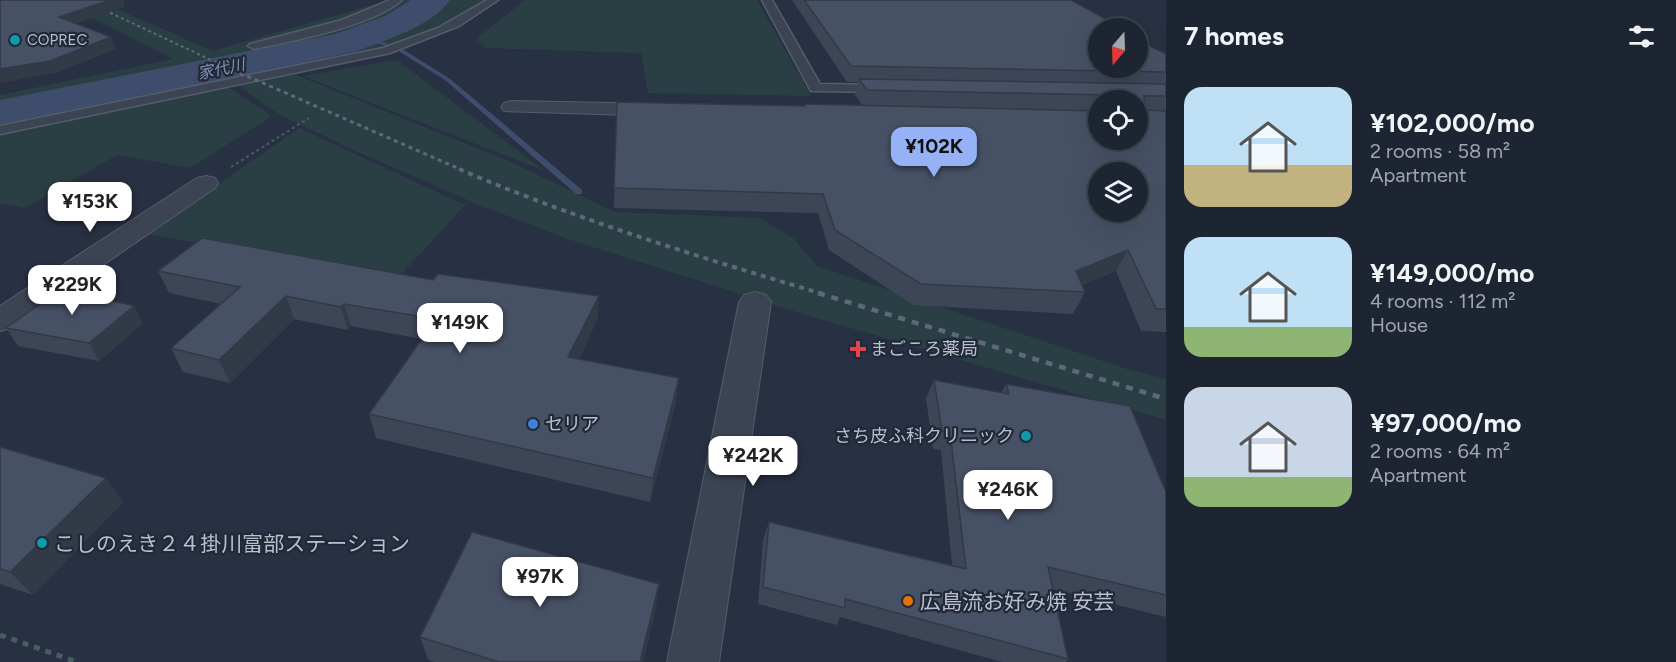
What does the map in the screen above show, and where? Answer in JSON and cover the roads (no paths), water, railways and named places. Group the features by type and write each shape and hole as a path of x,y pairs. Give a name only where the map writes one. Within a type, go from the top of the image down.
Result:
{"street":[{"path":"511,107 679,111"},
{"path":"0,321 206,183"},
{"path":"693,662 755,302"}],"lane":[{"path":"254,45 305,34 383,8 397,0"},
{"path":"0,130 386,51 431,36 476,13 493,0"},
{"path":"767,0 816,88 898,90"}],"waterway":[{"name":"家代川","path":"0,114 344,43 397,23 434,0"},
{"path":"364,36 390,46"},
{"path":"402,51 447,79 579,192"}],"railway":[{"path":"83,0 243,75"},
{"path":"240,73 462,170"},
{"path":"459,169 593,221 823,294"},
{"path":"818,293 1166,399"}],"place":[{"name":"COPREC","path":"15,40"},
{"name":"まごころ薬局","path":"858,349"},
{"name":"セリア","path":"533,424"},
{"name":"さち皮ふ科クリニック","path":"1026,436"},
{"name":"こしのえき２４掛川富部ステーション","path":"42,543"},
{"name":"広島流お好み焼 安芸","path":"908,601"}]}
